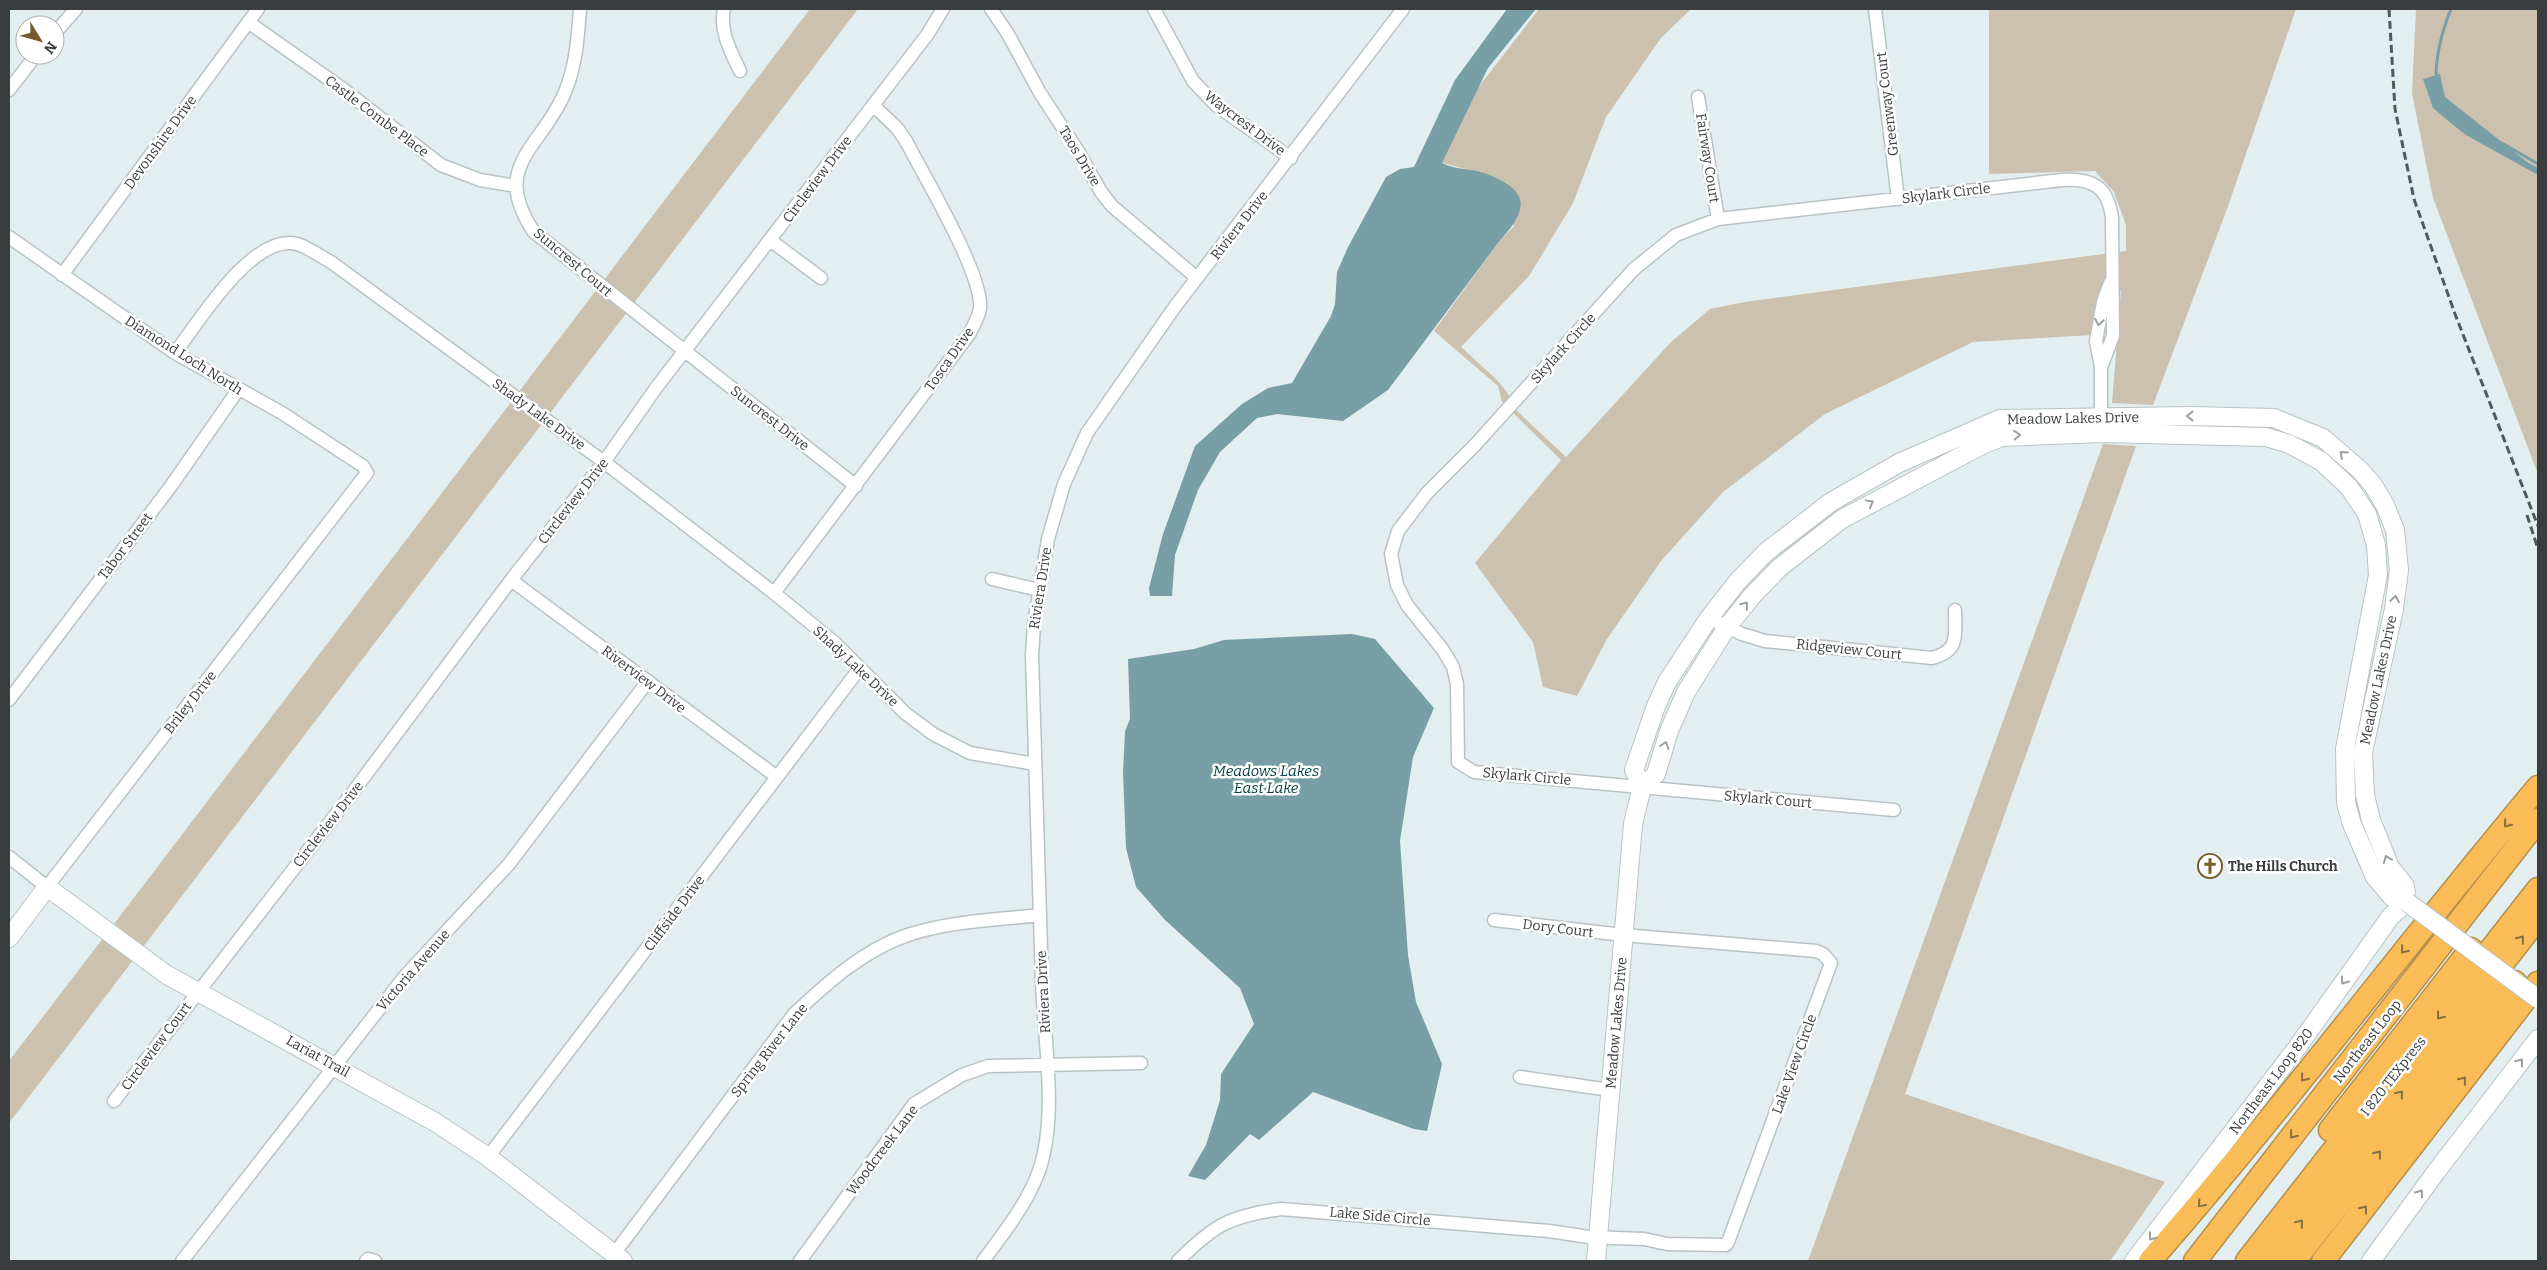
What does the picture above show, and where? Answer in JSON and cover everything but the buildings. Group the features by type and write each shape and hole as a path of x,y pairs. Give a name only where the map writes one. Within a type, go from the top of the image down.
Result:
{"highway":[{"path":"2150,1261 2216,1186 2386,972 2538,787"},
{"name":"Northeast Loop","path":"2195,1261 2538,820"},
{"name":"I 820 TEXpress","path":"2246,1261 2538,889"},
{"name":"I 820 TEXpress","path":"2270,1261 2538,918"},
{"path":"2229,1261 2471,949"},
{"path":"2294,1261 2515,982"},
{"path":"2323,1261 2538,983"}],"street":[{"path":"65,22 76,9"},
{"name":"Devonshire Drive","path":"62,275 258,9"},
{"path":"516,186 517,171 528,150 566,91 576,51 580,9"},
{"path":"724,9 722,15 728,45 740,71"},
{"name":"Circleview Drive","path":"198,991 348,800 511,580 604,462 684,351 927,35 943,9"},
{"name":"Taos Drive","path":"991,9 1008,34 1040,93 1078,151 1101,192 1112,206 1198,278"},
{"name":"Waycrest Drive","path":"1154,9 1193,81 1216,104 1291,158"},
{"name":"Riviera Drive","path":"983,1261 1010,1223 1032,1186 1039,1170 1047,1114 1048,1065 1040,915 1032,656 1039,590 1048,539 1064,484 1086,433 1107,401 1403,9"},
{"name":"Greenway Court","path":"1875,9 1898,199"},
{"name":"Castle Combe Place","path":"248,22 343,88 441,165 480,180 516,186"},
{"path":"9,90 28,65"},
{"name":"Fairway Court","path":"1698,96 1718,219"},
{"name":"Tosca Drive","path":"774,593 970,333 980,310 978,291 966,257 915,159 897,128 873,105"},
{"name":"Skylark Circle","path":"1642,787 1474,772 1463,767 1458,762 1459,705 1453,668 1436,640 1407,605 1393,575 1391,554 1398,530 1427,492 1475,445 1634,269 1676,235 1718,219 2062,180 2085,180 2096,185 2110,201 2112,218 2112,279 2103,302 2096,341 2101,367 2101,425"},
{"name":"Suncrest Court","path":"516,186 517,197 534,232 684,351"},
{"name":"Diamond Loch North","path":"9,237 176,353 238,390 282,413 363,466"},
{"path":"770,240 820,278"},
{"name":"Shady Lake Drive","path":"176,353 237,273 261,253 275,246 296,244 331,262 604,462 774,593 835,643 905,713 933,734 956,747 991,758 1035,764"},
{"name":"Suncrest Drive","path":"684,351 856,486"},
{"name":"Tabor Street","path":"9,700 171,486 238,390"},
{"name":"Meadow Lakes Drive","path":"1642,787 1634,770 1656,706 1667,682 1709,618 1766,552 1831,502 1899,463 2000,419 2266,437 2289,444 2320,461 2349,487 2367,514 2376,545 2378,575 2344,749 2346,803 2352,824 2375,877 2392,897 2407,902 2538,999"},
{"name":"Meadow Lakes Drive","path":"1596,1261 1633,824 1642,787 1656,774 1670,731 1686,692 1727,627 1779,568 1807,544 1842,519 1930,471 2002,436 2101,425"},
{"name":"Briley Drive","path":"9,938 367,473 363,466"},
{"path":"992,579 1039,590"},
{"name":"Riverview Drive","path":"511,580 777,777"},
{"name":"Ridgeview Court","path":"1709,618 1765,641 1932,658 1944,654 1951,649 1955,639 1955,610"},
{"name":"Cliffside Drive","path":"488,1157 860,668"},
{"name":"Victoria Avenue","path":"182,1261 405,976 508,864 648,681"},
{"name":"Skylark Court","path":"1642,787 1894,810"},
{"name":"Lariat Trail","path":"9,857 167,975 435,1122 488,1157 618,1258"},
{"name":"Northeast Loop 820","path":"2134,1261 2296,1049 2391,916 2407,902"},
{"name":"Spring River Lane","path":"618,1258 794,1014 821,988 872,952 909,934 946,926 1040,915"},
{"name":"Dory Court","path":"1494,920 1623,936"},
{"name":"Lake View Circle","path":"1598,1237 1644,1239 1667,1244 1726,1245 1831,963 1823,954 1816,951 1623,936"},
{"name":"Circleview Court","path":"114,1100 198,991"},
{"path":"2371,1261 2436,1172 2538,1039"},
{"name":"Woodcreek Lane","path":"800,1261 914,1104 962,1075 988,1066 1141,1063"},
{"path":"1520,1077 1610,1090"},
{"name":"Lake Side Circle","path":"1178,1261 1218,1226 1245,1214 1281,1209 1598,1237"}],"shaded area":[{"path":"810,9 858,9 143,947 114,924"},
{"path":"1539,9 1691,9 1661,38 1606,117 1573,203 1529,276 1461,347 1496,379 1507,392 1517,411 1566,457 1671,342 1710,309 1745,302 2126,251 2126,225 2114,192 2095,171 1989,174 1989,9 2296,9 2227,209 2153,405 2112,403 2121,291 2101,292 2092,335 1973,342 1825,414 1723,492 1661,561 1607,639 1577,696 1543,687 1533,642 1475,563 1561,460 1502,402 1498,386 1434,331 1498,243 1514,226 1483,173 1442,163 1477,89"},
{"path":"2416,9 2538,9 2538,474 2433,198 2412,93"},
{"path":"2103,444 2136,446 1905,1094 2165,1182 2110,1261 1808,1261"},
{"path":"104,937 134,959 9,1123 9,1061"}],"water":[{"path":"1507,9 1536,9 1488,68 1442,163 1452,167 1484,173 1511,187 1518,194 1521,202 1520,211 1515,221 1388,390 1343,421 1277,414 1257,418 1220,452 1198,490 1175,555 1172,596 1150,596 1149,588 1163,534 1195,446 1242,404 1268,388 1292,383 1331,316 1335,304 1337,272 1348,247 1386,177 1400,169 1414,167 1455,80"},
{"path":"2440,74 2445,97 2527,162 2538,168 2538,175 2466,135 2433,108 2423,79"},
{"name":"Meadows Lakes East Lake","path":"1352,634 1375,639 1434,708 1413,757 1400,841 1408,955 1416,1002 1442,1064 1427,1131 1414,1129 1313,1092 1259,1140 1250,1134 1205,1180 1188,1176 1206,1145 1220,1100 1221,1074 1254,1024 1240,988 1165,920 1136,887 1126,848 1123,773 1125,731 1130,719 1128,659 1194,649 1224,640"}],"waterway":[{"path":"2436,78 2440,42 2451,9"},
{"path":"2502,143 2538,164"}],"railway":[{"path":"2389,9 2395,109 2414,199 2455,314 2538,526"},
{"path":"2527,515 2538,549"}],"place":[{"name":"The Hills Church","path":"2210,866"}]}
